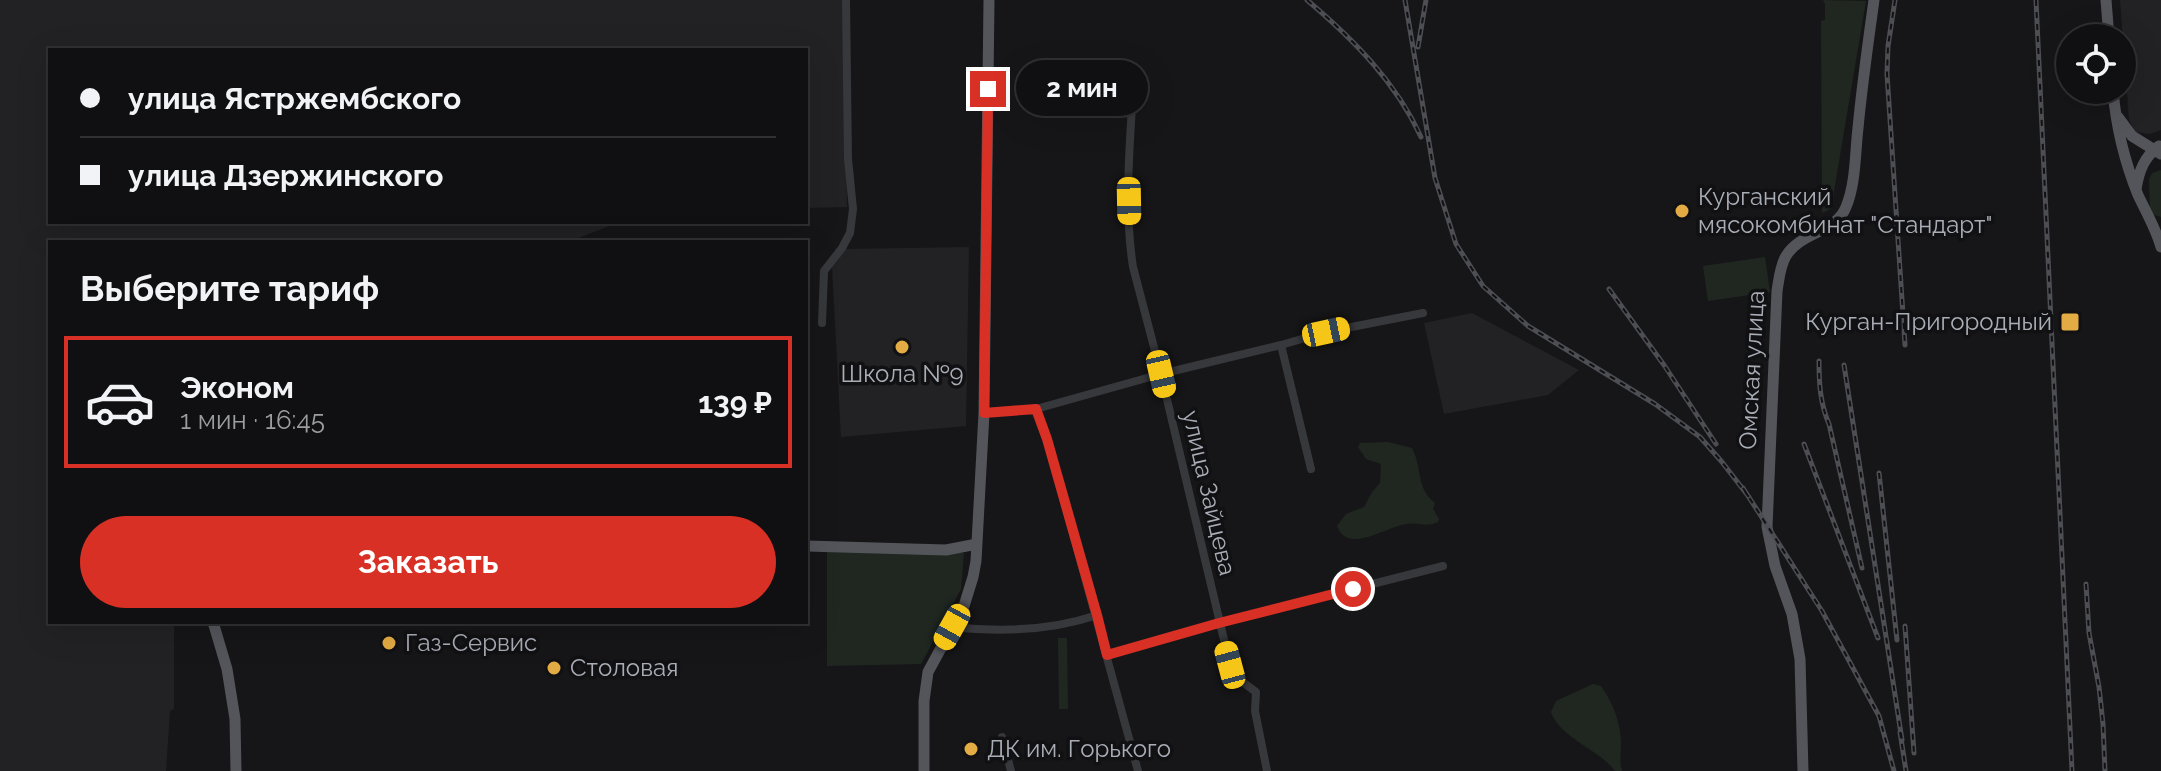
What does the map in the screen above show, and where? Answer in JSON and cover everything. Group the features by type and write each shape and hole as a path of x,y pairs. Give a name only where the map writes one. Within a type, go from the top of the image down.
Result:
{"main road":[{"path":"924,771 925,683 933,660 969,593 975,569 984,413 989,0"},
{"name":"Омская улица","path":"1803,771 1800,659 1792,614 1775,566 1767,527 1777,291 1780,270 1795,244 1829,226 1846,208 1853,181 1864,65 1874,0"},
{"path":"2106,0 2108,24"},
{"path":"2114,104 2119,139 2136,190 2161,247"},
{"path":"2115,113 2132,136 2159,150 2142,166 2136,190"},
{"path":"2146,212 2161,220"},
{"path":"808,546 946,550 977,544"},
{"path":"214,624 227,669 235,719 236,771"}],"street":[{"path":"822,323 824,271 850,233 853,209 848,159 846,0"},
{"name":"улица Зайцева","path":"1134,70 1129,201 1133,267 1219,623 1234,672 1256,692 1255,711 1267,771"},
{"path":"984,413 1036,409 1326,332 1423,313"},
{"path":"1281,345 1311,469"},
{"path":"1036,409 1097,615 1138,771"},
{"path":"1107,655 1443,566"},
{"path":"952,627 987,631 1070,624 1097,615"},
{"path":"1002,737 1011,771"}],"shaded area":[{"path":"0,0 844,0 847,207 808,208 808,48 48,48 48,224 615,224 573,240 48,240 48,624 174,624 174,709 170,711 166,771 0,771"},
{"path":"1823,0 1866,1 1831,209 1822,213 1821,21 1825,20"},
{"path":"2120,0 2161,0 2161,130 2149,134 2135,132 2129,120 2128,104 2136,104 2136,24 2122,24"},
{"path":"2161,170 2161,217 2150,211 2149,180 2152,173"},
{"name":"Школа №9","path":"969,247 966,426 841,437 832,267 845,249"},
{"path":"1765,257 1770,292 1708,301 1703,266"},
{"path":"1472,313 1579,370 1548,395 1444,414 1424,323"},
{"path":"1388,442 1412,448 1422,484 1435,503 1433,509 1438,522 1429,525 1406,524 1368,537 1349,538 1337,526 1346,514 1364,507 1380,483 1381,464 1366,459 1358,447 1360,443"},
{"path":"827,548 964,553 961,589 921,664 827,666"},
{"path":"1058,638 1067,638 1068,709 1059,709"},
{"path":"1593,684 1601,686 1616,714 1621,736 1622,771 1615,771 1571,737 1551,712 1556,701"}],"railway":[{"path":"1307,0 1372,62 1399,98 1421,137"},
{"path":"1405,0 1435,178 1456,244 1483,286 1528,326 1655,404 1700,437 1749,497"},
{"path":"1418,47 1426,0"},
{"path":"1895,0 1887,74 1905,345"},
{"path":"2036,0 2072,771"},
{"path":"1609,289 1716,444"},
{"path":"1819,361 1822,401 1862,568"},
{"path":"1844,365 1902,740"},
{"path":"1804,444 1878,638"},
{"path":"1879,473 1897,640"},
{"path":"1743,488 1822,611 1879,716 1894,771"},
{"path":"2086,584 2089,633 2103,724 2105,771"},
{"path":"1905,626 1914,753"},
{"path":"1900,732 1906,771"}],"place":[{"name":"Курганский мясокомбинат \"Стандарт\"","path":"1682,211"},
{"name":"Курган-Пригородный","path":"2070,322"},
{"name":"Школа №9","path":"902,347"},
{"name":"Газ-Сервис","path":"389,643"},
{"name":"Столовая","path":"554,668"},
{"name":"ДК им. Горького","path":"971,749"}],"route":[{"path":"988,89 984,413 1036,409 1107,655 1353,589"}]}
